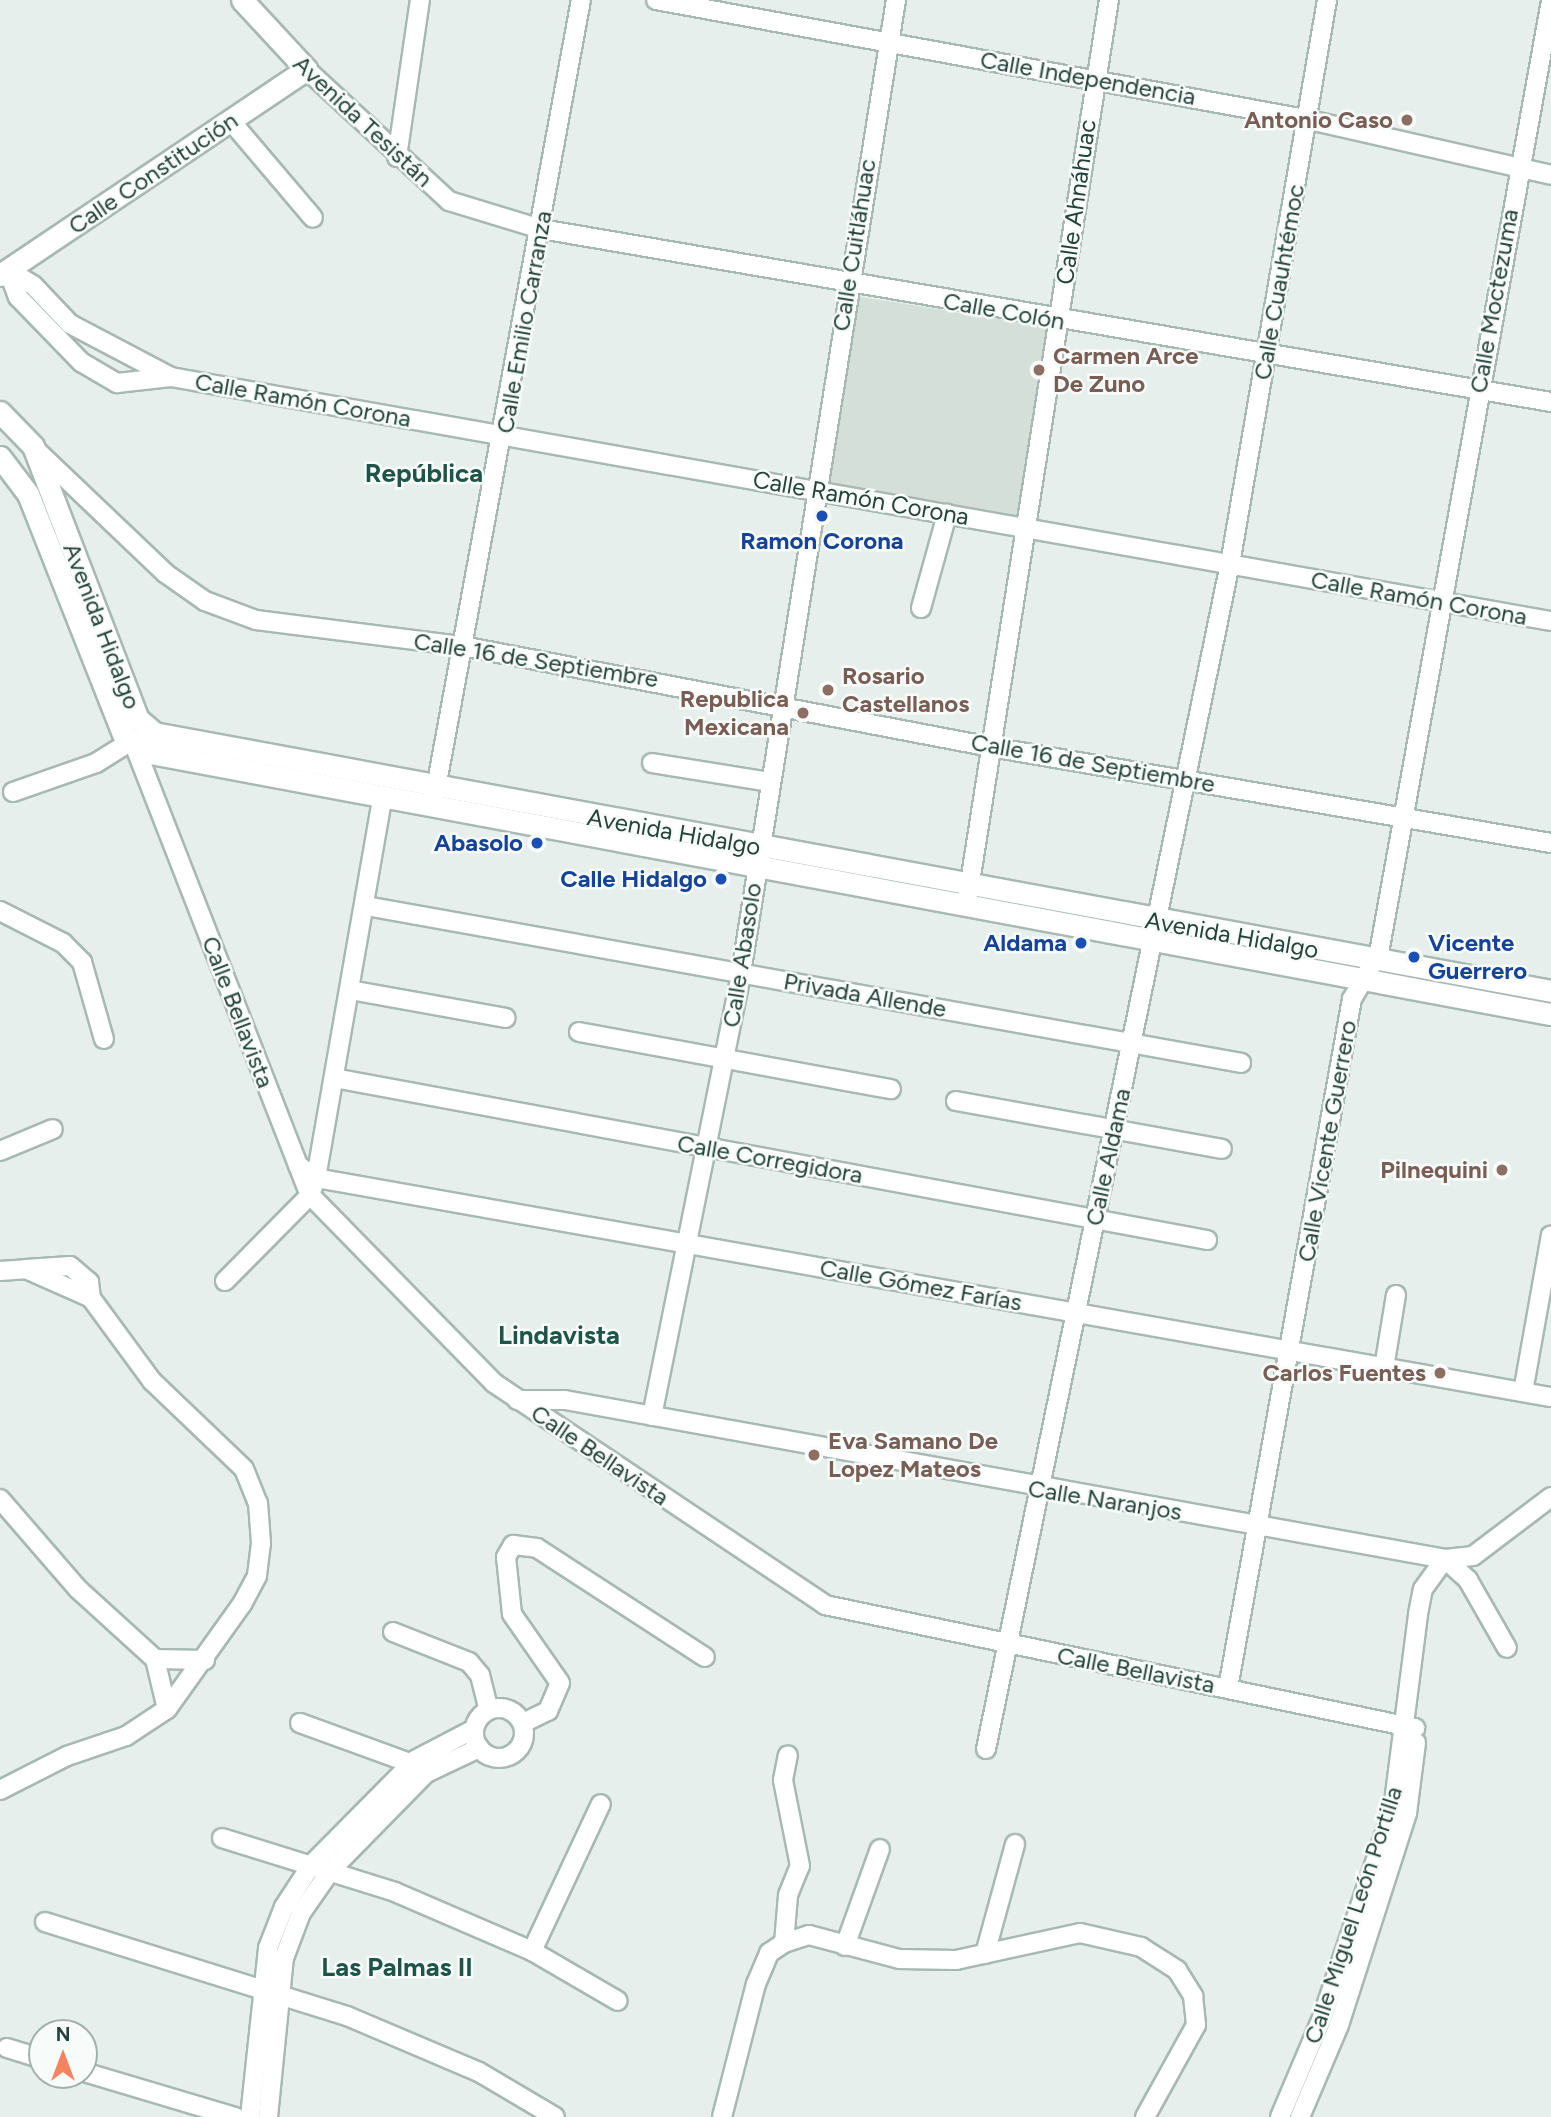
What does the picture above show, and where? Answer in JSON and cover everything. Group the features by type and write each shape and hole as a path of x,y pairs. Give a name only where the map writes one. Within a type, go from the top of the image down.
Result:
{"main road":[{"name":"Avenida Tesistán","path":"242,0 306,69"},
{"name":"Calle Constitución","path":"3,269 306,69"},
{"name":"Avenida Hidalgo","path":"0,412 33,446 138,719 154,733 239,761 382,800 434,799"},
{"name":"Avenida Hidalgo","path":"0,457 28,494 132,745 239,761 1156,932 1363,980 1551,1014"},
{"name":"Avenida Hidalgo","path":"1156,932 1375,961 1551,991"}],"street":[{"path":"397,157 420,0"},
{"name":"Calle Emilio Carranza","path":"434,799 504,435 581,0"},
{"name":"Calle Independencia","path":"656,0 1094,78 1305,119 1507,160 1517,168 1551,175"},
{"name":"Calle Cuitláhuac","path":"816,491 846,283 896,0"},
{"name":"Calle Ahnáhuac","path":"968,897 1028,528 1094,78 1109,0"},
{"name":"Calle Cuauhtémoc","path":"1230,564 1327,0"},
{"name":"Calle Moctezuma","path":"1441,601 1517,168 1551,1"},
{"name":"Avenida Tesistán","path":"306,69 397,157 449,201 541,229"},
{"path":"230,120 313,218"},
{"name":"Calle Colón","path":"541,229 1058,321 1551,402"},
{"name":"Calle Ramón Corona","path":"3,269 33,285 69,324 171,377 1551,621"},
{"name":"Calle Ramón Corona","path":"3,269 18,297 99,374 117,383 146,385 171,377"},
{"name":"Calle 16 de Septiembre","path":"33,446 166,573 227,611 462,646 781,702 991,747 1551,842"},
{"name":"Calle Abasolo","path":"652,1416 684,1242 708,1147 741,973 781,702 816,491"},
{"path":"921,608 947,514"},
{"name":"Calle Aldama","path":"986,1749 1074,1313 1188,780 1230,564"},
{"name":"Calle Vicente Guerrero","path":"1228,1688 1255,1524 1291,1351 1352,999 1375,961 1441,601"},
{"path":"13,792 96,764 132,745"},
{"name":"Calle Bellavista","path":"132,745 296,1163 313,1187 517,1400 825,1605 1228,1688 1411,1721"},
{"path":"652,762 769,782"},
{"path":"225,1281 313,1187 366,906 382,800"},
{"name":"Privada Allende","path":"366,906 1241,1063"},
{"path":"0,911 63,943 82,962 104,1039"},
{"path":"350,990 506,1018"},
{"path":"579,1032 891,1088"},
{"name":"Calle Corregidora","path":"334,1078 1207,1240"},
{"path":"956,1101 1222,1149"},
{"path":"0,1151 53,1129"},
{"name":"Calle Gómez Farías","path":"313,1187 684,1242 1551,1397"},
{"path":"1523,1392 1551,1235"},
{"path":"0,1270 26,1269 57,1262 70,1266 89,1282 91,1298 152,1381 244,1469 258,1503 257,1576 205,1660 167,1709 127,1736 21,1776 0,1790"},
{"path":"1384,1368 1396,1295"},
{"name":"Calle Naranjos","path":"517,1400 542,1397 1039,1490 1255,1524 1445,1559"},
{"path":"1445,1559 1473,1556 1551,1497"},
{"path":"0,1499 78,1589 155,1660 167,1709"},
{"path":"523,1723 548,1711 560,1683 512,1614 506,1557 513,1545 537,1548 705,1657"},
{"path":"1445,1559 1468,1580 1507,1648"},
{"name":"Calle Miguel León Portilla","path":"1300,2117 1339,2025 1407,1813 1411,1721 1423,1589 1445,1559"},
{"path":"393,1632 468,1662 480,1675 489,1710"},
{"path":"155,1660 205,1660"},
{"path":"474,1730 479,1748 494,1758 512,1755 523,1741 523,1723 513,1711 489,1710"},
{"path":"250,2117 272,1990 280,1917 312,1864 420,1766 474,1730 489,1710"},
{"name":"Calle Miguel León Portilla","path":"1280,2117 1322,2018 1393,1810 1411,1721"},
{"path":"300,1723 420,1766"},
{"path":"268,2117 272,1990 301,1913 331,1870 420,1766 479,1748"},
{"path":"784,1943 788,1895 800,1866 783,1780 788,1755"},
{"path":"0,1772 21,1776"},
{"path":"532,1951 601,1804"},
{"path":"222,1838 331,1870 532,1951 618,2001"},
{"path":"985,1954 1015,1844"},
{"path":"845,1946 880,1849"},
{"path":"45,1922 272,1990 479,2072 555,2117"},
{"path":"722,2117 756,1984 769,1953 784,1943 809,1935 845,1946 926,1961 985,1954 1080,1933 1125,1940 1177,1970 1194,1996 1196,2025 1144,2117"},
{"path":"1322,2018 1339,2025"},
{"path":"7,2048 28,2055"},
{"path":"98,2076 234,2117"}],"shaded area":[{"path":"855,296 1050,327 1020,518 829,482"}],"place":[{"name":"Antonio Caso","path":"1407,120"},
{"name":"Carmen Arce De Zuno","path":"1039,370"},
{"name":"Ramon Corona","path":"822,516"},
{"name":"Rosario Castellanos","path":"828,690"},
{"name":"Republica Mexicana","path":"803,713"},
{"name":"Abasolo","path":"537,843"},
{"name":"Calle Hidalgo","path":"721,879"},
{"name":"Aldama","path":"1081,943"},
{"name":"Vicente Guerrero","path":"1414,957"},
{"name":"Pilnequini","path":"1502,1170"},
{"name":"Carlos Fuentes","path":"1440,1373"},
{"name":"Eva Samano De Lopez Mateos","path":"814,1455"}],"district":[{"name":"República","path":"424,474"},
{"name":"Lindavista","path":"559,1336"},
{"name":"Las Palmas II","path":"397,1968"}]}
